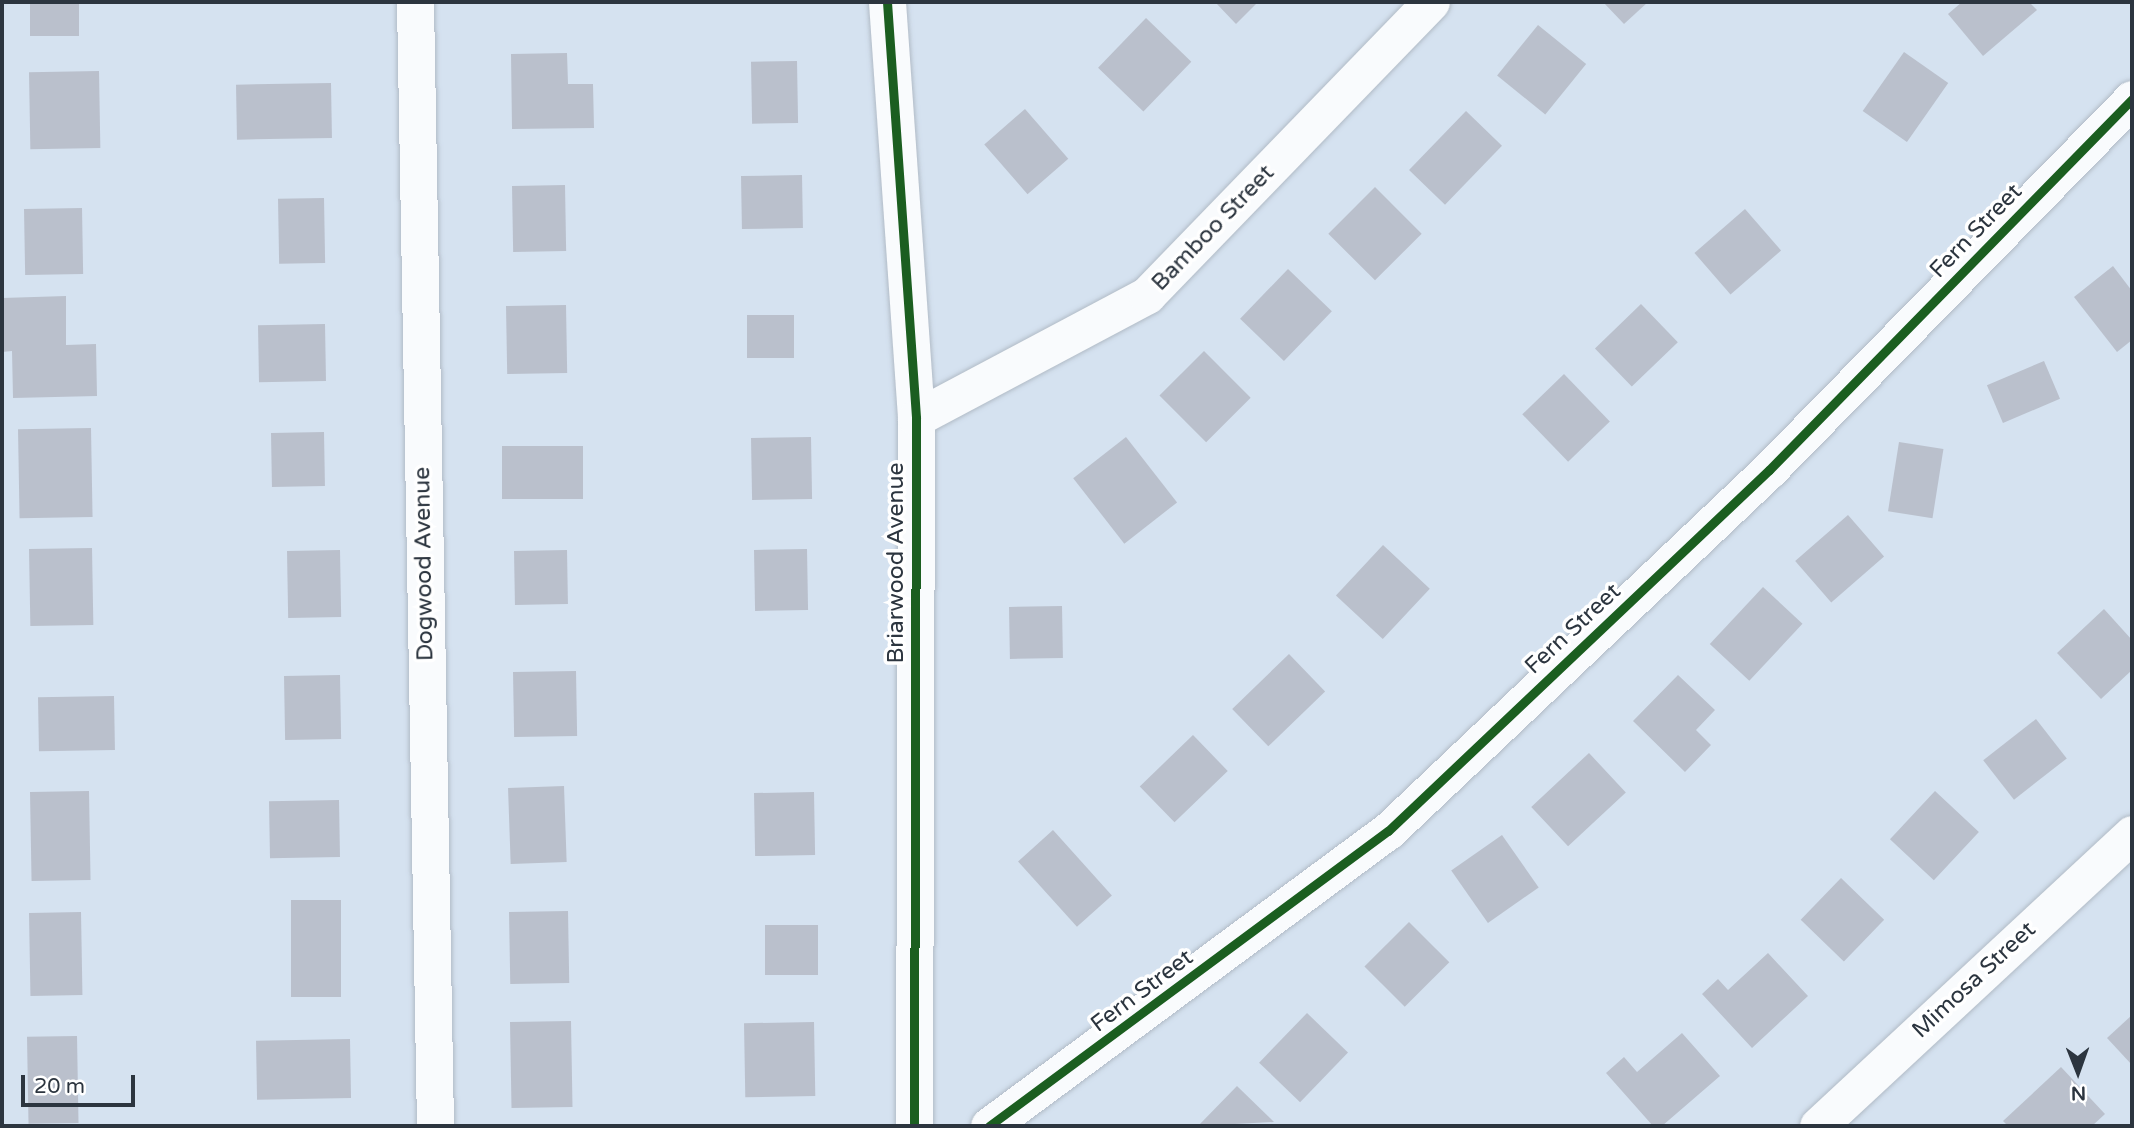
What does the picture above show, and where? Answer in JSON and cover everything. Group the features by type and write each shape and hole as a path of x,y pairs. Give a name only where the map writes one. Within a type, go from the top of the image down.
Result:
{"street":[{"name":"Dogwood Avenue","path":"415,2 435,1126"},
{"name":"Briarwood Avenue","path":"887,2 916,418 914,1126"},
{"name":"Bamboo Street","path":"916,418 1147,295 1431,2"},
{"name":"Fern Street","path":"989,1126 1388,831 1769,470 2132,99"},
{"name":"Mimosa Street","path":"1818,1126 2132,834"}],"building":[{"path":"30,2 79,2 79,36 30,36"},
{"path":"1215,2 1258,2 1236,24"},
{"path":"1603,2 1648,2 1624,24"},
{"path":"1962,2 2029,2 2037,10 1983,56 1948,14"},
{"path":"1146,18 1191,62 1143,111 1098,68"},
{"path":"1538,25 1586,64 1545,115 1497,76"},
{"path":"1904,52 1948,83 1907,142 1863,111"},
{"path":"567,53 568,84 593,84 594,128 512,129 511,54"},
{"path":"797,61 798,123 752,124 751,62"},
{"path":"99,71 100,148 30,149 29,72"},
{"path":"331,83 332,138 237,140 236,85"},
{"path":"1025,109 1068,159 1028,194 984,144"},
{"path":"1466,111 1502,146 1445,205 1409,170"},
{"path":"802,175 803,228 742,229 741,176"},
{"path":"565,185 566,251 513,252 512,186"},
{"path":"1375,187 1422,234 1375,280 1328,234"},
{"path":"324,198 325,263 279,264 278,199"},
{"path":"82,208 83,274 25,275 24,209"},
{"path":"1745,209 1781,251 1731,294 1694,253"},
{"path":"2113,266 2132,291 2132,340 2117,352 2074,297"},
{"path":"1288,269 1332,311 1284,361 1240,319"},
{"path":"66,296 66,345 96,344 97,396 13,398 12,351 2,352 2,298"},
{"path":"1641,304 1678,342 1632,387 1595,348"},
{"path":"566,305 567,373 507,374 506,306"},
{"path":"747,315 794,315 794,358 747,358"},
{"path":"325,324 326,381 259,382 258,325"},
{"path":"1204,351 1251,398 1206,442 1159,396"},
{"path":"2044,361 2060,399 2003,423 1987,385"},
{"path":"1564,374 1610,421 1568,462 1522,414"},
{"path":"91,428 93,517 20,518 18,429"},
{"path":"324,432 325,486 272,487 271,433"},
{"path":"811,437 812,499 752,500 751,438"},
{"path":"1126,437 1177,502 1124,544 1073,478"},
{"path":"1899,442 1943,449 1932,518 1888,511"},
{"path":"502,446 583,446 583,499 502,499"},
{"path":"1848,515 1884,557 1831,602 1795,561"},
{"path":"1383,545 1430,589 1383,639 1336,595"},
{"path":"92,548 93,625 30,626 29,549"},
{"path":"807,549 808,610 755,611 754,550"},
{"path":"340,550 341,617 288,618 287,551"},
{"path":"567,550 568,604 515,605 514,551"},
{"path":"1763,587 1802,624 1749,681 1710,644"},
{"path":"1062,606 1063,658 1010,659 1009,607"},
{"path":"2104,609 2132,640 2132,670 2101,699 2057,653"},
{"path":"1289,654 1325,691 1268,746 1232,709"},
{"path":"576,671 577,736 514,737 513,672"},
{"path":"340,675 341,739 285,740 284,676"},
{"path":"1678,675 1715,710 1696,730 1711,745 1685,772 1633,721"},
{"path":"114,696 115,750 39,751 38,697"},
{"path":"2036,719 2067,758 2014,800 1983,760"},
{"path":"1193,735 1228,771 1175,822 1140,786"},
{"path":"1589,753 1626,792 1568,846 1531,807"},
{"path":"564,786 567,862 511,864 508,788"},
{"path":"89,791 91,880 32,881 30,792"},
{"path":"1935,791 1979,832 1934,880 1890,839"},
{"path":"814,792 815,855 755,856 754,793"},
{"path":"339,800 340,857 270,858 269,801"},
{"path":"1053,830 1112,895 1077,927 1018,861"},
{"path":"1502,835 1539,887 1488,923 1451,871"},
{"path":"1841,878 1884,920 1844,961 1801,920"},
{"path":"291,900 341,900 341,997 291,997"},
{"path":"568,911 569,983 510,984 509,912"},
{"path":"81,912 82,995 30,996 29,913"},
{"path":"1409,922 1449,962 1405,1007 1364,967"},
{"path":"765,925 818,925 818,975 765,975"},
{"path":"1768,953 1808,996 1752,1048 1702,994 1718,979 1728,990"},
{"path":"1307,1013 1348,1053 1300,1102 1259,1063"},
{"path":"2132,1015 2132,1065 2107,1038"},
{"path":"571,1021 573,1107 512,1108 510,1022"},
{"path":"814,1022 815,1096 745,1097 744,1023"},
{"path":"1682,1033 1720,1076 1662,1126 1653,1126 1606,1073 1624,1057 1637,1072"},
{"path":"77,1036 79,1123 29,1124 27,1037"},
{"path":"350,1039 351,1098 257,1100 256,1041"},
{"path":"2061,1067 2105,1114 2092,1126 2008,1126 2003,1121"},
{"path":"1237,1086 1274,1122 1198,1126"}],"cycle path":[{"path":"887,2 916,418 914,1126"},
{"path":"989,1126 1388,831 1769,470 2132,99"}]}
